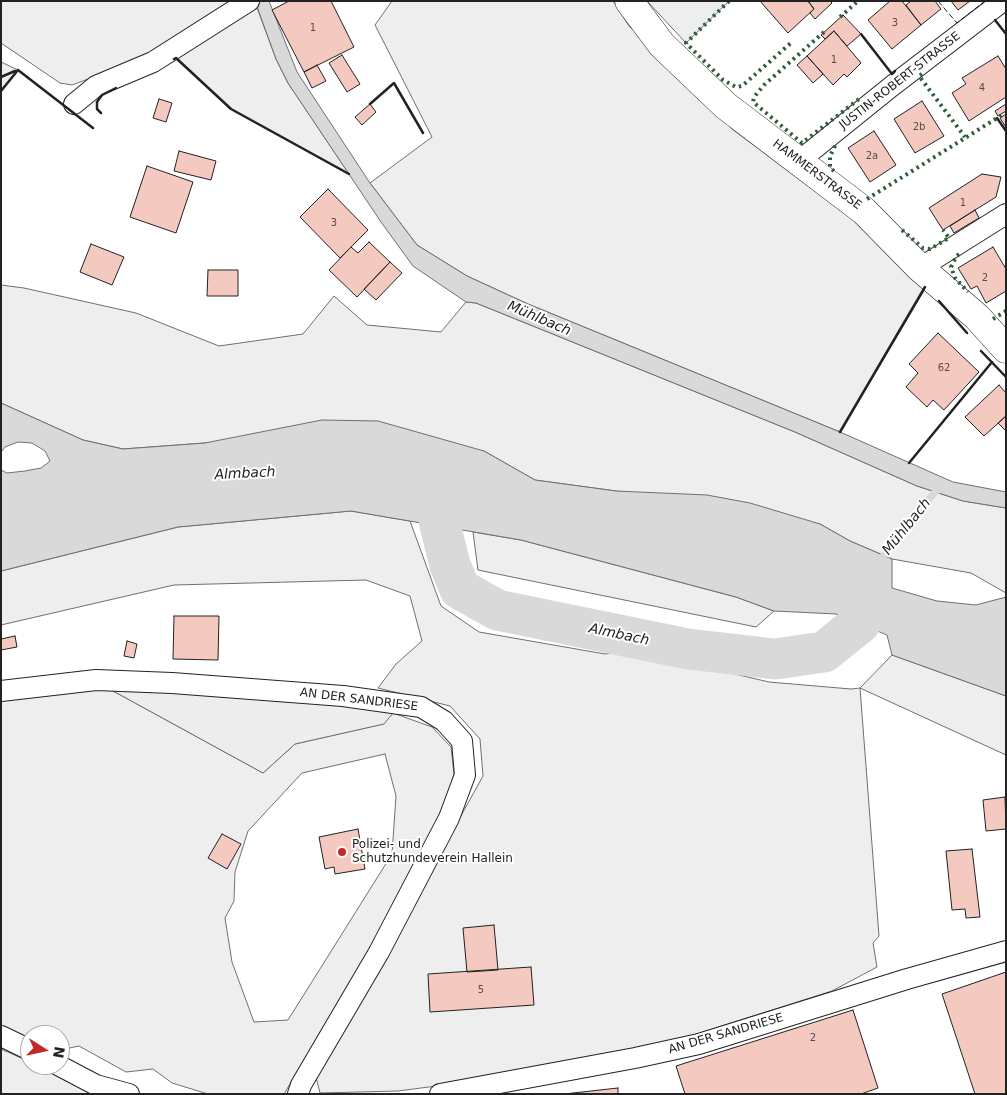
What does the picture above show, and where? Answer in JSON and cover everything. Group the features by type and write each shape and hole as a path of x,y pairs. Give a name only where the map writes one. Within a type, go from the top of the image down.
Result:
{"street":[{"path":"74,104 96,86 152,62 248,1"},
{"name":"HAMMERSTRASSE","path":"628,1 662,45 726,106 864,211 920,268 977,317 1006,349"},
{"name":"JUSTIN-ROBERT-STRASSE","path":"799,161 892,86 1003,1"},
{"path":"920,268 1006,214"},
{"name":"AN DER SANDRIESE","path":"1,691 96,680 172,683 343,696 421,707 444,721 462,741 464,775 449,818 379,952 301,1085 298,1094"},
{"name":"AN DER SANDRIESE","path":"440,1094 635,1058 699,1044 907,979 1006,951"},
{"path":"1,1036 20,1045"},
{"path":"70,1071 96,1085 129,1094"}],"shaded area":[{"path":"1,1 240,1 139,60 72,85 60,83 1,43"},
{"path":"392,1 613,1 629,26 732,129 857,223 926,287 840,432 528,304 467,276 417,245 370,183 432,137 375,25"},
{"path":"647,1 729,1 686,43"},
{"path":"256,5 276,59 288,83 349,174 231,109 176,58"},
{"path":"1,62 18,70 1,91"},
{"path":"1,285 24,288 136,313 219,346 303,334 334,296 367,325 441,332 466,302 476,303 795,432 917,486 963,501 1006,508 1006,593 971,573 892,559 850,541 820,524 535,480 484,451 205,443 123,449 83,440 1,403"},
{"path":"351,511 410,521 441,606 479,632 605,654 632,650 769,682 851,689 860,688 879,936 873,943 877,967 832,991 665,1044 483,1080 398,1091 320,1093 316,1077 483,776 480,739 450,706 378,688 396,664 422,641 410,596 366,580 174,585 1,625 1,571 178,527"},
{"path":"473,532 521,540 736,597 774,611 756,627 478,570"},
{"path":"892,655 1006,696 1006,755 860,688"},
{"path":"104,686 263,773 295,744 383,724 393,713 432,727 451,747 454,774 445,805 370,948 284,1094 208,1094 172,1083 153,1069 126,1072 79,1046 70,1048 70,1025 20,1025 20,1036 1,1026 1,700","holes":["385,754 396,796 392,854 288,1020 254,1022 232,962 225,918 234,901 235,872 248,831 302,773"]},
{"path":"104,686 295,699 393,713 384,724 295,744 263,773"},
{"path":"1,1049 20,1058 20,1075 58,1075 99,1094 1,1094"}],"water":[{"path":"255,1 269,1 297,72 370,183 417,245 467,276 528,304 840,432 953,482 1006,492 1006,508 963,501 917,486 795,432 476,303 466,302 413,266 381,222 288,83 276,59"},
{"path":"1,403 83,440 123,449 205,443 322,420 378,421 484,451 535,480 616,491 707,495 750,503 820,524 850,541 892,559 892,588 937,601 976,605 1006,597 1006,696 892,655 887,635 836,614 774,611 736,597 521,540 351,511 178,527 1,571 1,470 7,473 25,471 41,468 50,461 45,451 32,443 18,442 5,447 1,452"}],"building":[{"path":"289,1 331,1 354,47 304,72 272,10"},
{"path":"760,1 808,1 814,9 788,33"},
{"path":"808,1 830,1 832,3 815,19 810,13 814,9"},
{"path":"890,1 902,1 921,25 892,49 868,20"},
{"path":"911,1 935,1 941,9 921,25 906,5"},
{"path":"951,1 970,1 958,10"},
{"path":"843,15 861,34 847,46 834,31 825,39 821,35"},
{"path":"834,31 861,63 847,77 844,74 833,85 807,56"},
{"path":"342,55 360,84 347,92 329,63"},
{"path":"807,56 823,74 813,83 797,65"},
{"path":"998,56 1006,69 1006,97 969,121 952,93 966,84 962,78"},
{"path":"317,65 326,81 312,88 304,72"},
{"path":"159,99 172,103 166,122 153,118"},
{"path":"922,101 944,136 915,153 894,119"},
{"path":"370,104 376,112 362,125 355,117"},
{"path":"1006,104 1006,111 998,116 995,111"},
{"path":"1006,114 1006,126 1005,126 1000,118"},
{"path":"874,131 896,165 870,182 848,148"},
{"path":"179,151 216,161 211,180 174,171"},
{"path":"147,166 193,182 176,233 130,217"},
{"path":"982,174 1001,177 996,197 943,230 929,208"},
{"path":"328,189 368,230 340,258 300,217"},
{"path":"975,210 979,218 954,233 950,226"},
{"path":"369,242 390,262 357,297 329,270 351,247 358,253"},
{"path":"91,244 124,257 112,285 80,272"},
{"path":"993,247 1006,269 1006,291 986,303 977,286 971,289 958,268"},
{"path":"390,262 402,273 376,300 364,289"},
{"path":"208,270 238,270 238,296 207,296"},
{"path":"938,333 979,372 944,410 933,400 927,407 906,387 918,373 909,364"},
{"path":"999,385 1006,393 1006,416 984,436 965,417"},
{"path":"1006,416 1006,431 998,423"},
{"path":"174,616 219,616 218,660 173,659"},
{"path":"15,636 17,647 1,650 1,639"},
{"path":"127,641 137,644 134,658 124,656"},
{"path":"1005,797 1006,829 986,831 983,800"},
{"name":"Polizei- und Schutzhundeverein Hallein","path":"358,829 365,869 335,874 334,867 325,869 319,837"},
{"path":"222,834 241,844 227,869 208,858"},
{"path":"972,849 980,917 966,918 965,909 952,910 946,851"},
{"path":"494,925 498,970 467,972 463,928"},
{"path":"531,967 534,1005 430,1012 428,974"},
{"path":"1006,972 1006,1094 975,1094 942,994"},
{"path":"853,1010 878,1088 861,1094 685,1094 676,1066"},
{"path":"618,1088 618,1094 564,1094"}],"waterway":[{"name":"Almbach","path":"435,481 440,525 450,565 460,589 497,610 688,649 775,659 824,652 860,623 873,601"},
{"name":"Mühlbach","path":"880,562 934,493 941,488"}],"hedge":[{"path":"729,1 686,43 723,80 736,87 742,86 792,42"},
{"path":"840,17 858,1"},
{"path":"824,32 764,85 754,97 753,102 802,143 859,99"},
{"path":"922,74 919,76 965,137"},
{"path":"867,199 1002,115"},
{"path":"834,171 830,168 830,156 836,144"},
{"path":"902,230 923,248 930,249 949,238 943,230"},
{"path":"959,254 951,267 955,278 968,292"},
{"path":"993,319 1006,311"}],"fence":[{"path":"938,1 957,23 985,1"}],"wall":[{"path":"995,20 1006,34"},
{"path":"861,34 892,74 895,71"},
{"path":"174,59 176,58 231,109 349,174"},
{"path":"18,70 93,128"},
{"path":"1,91 18,70"},
{"path":"1,77 15,71"},
{"path":"370,104 394,83 423,133"},
{"path":"101,113 97,109 97,102 102,95 116,88"},
{"path":"997,118 1006,131"},
{"path":"840,432 925,287"},
{"path":"939,301 967,333"},
{"path":"981,351 1006,377"},
{"path":"909,463 992,362"}],"place":[{"name":"Polizei- und Schutzhundeverein Hallein","path":"342,852"}]}
